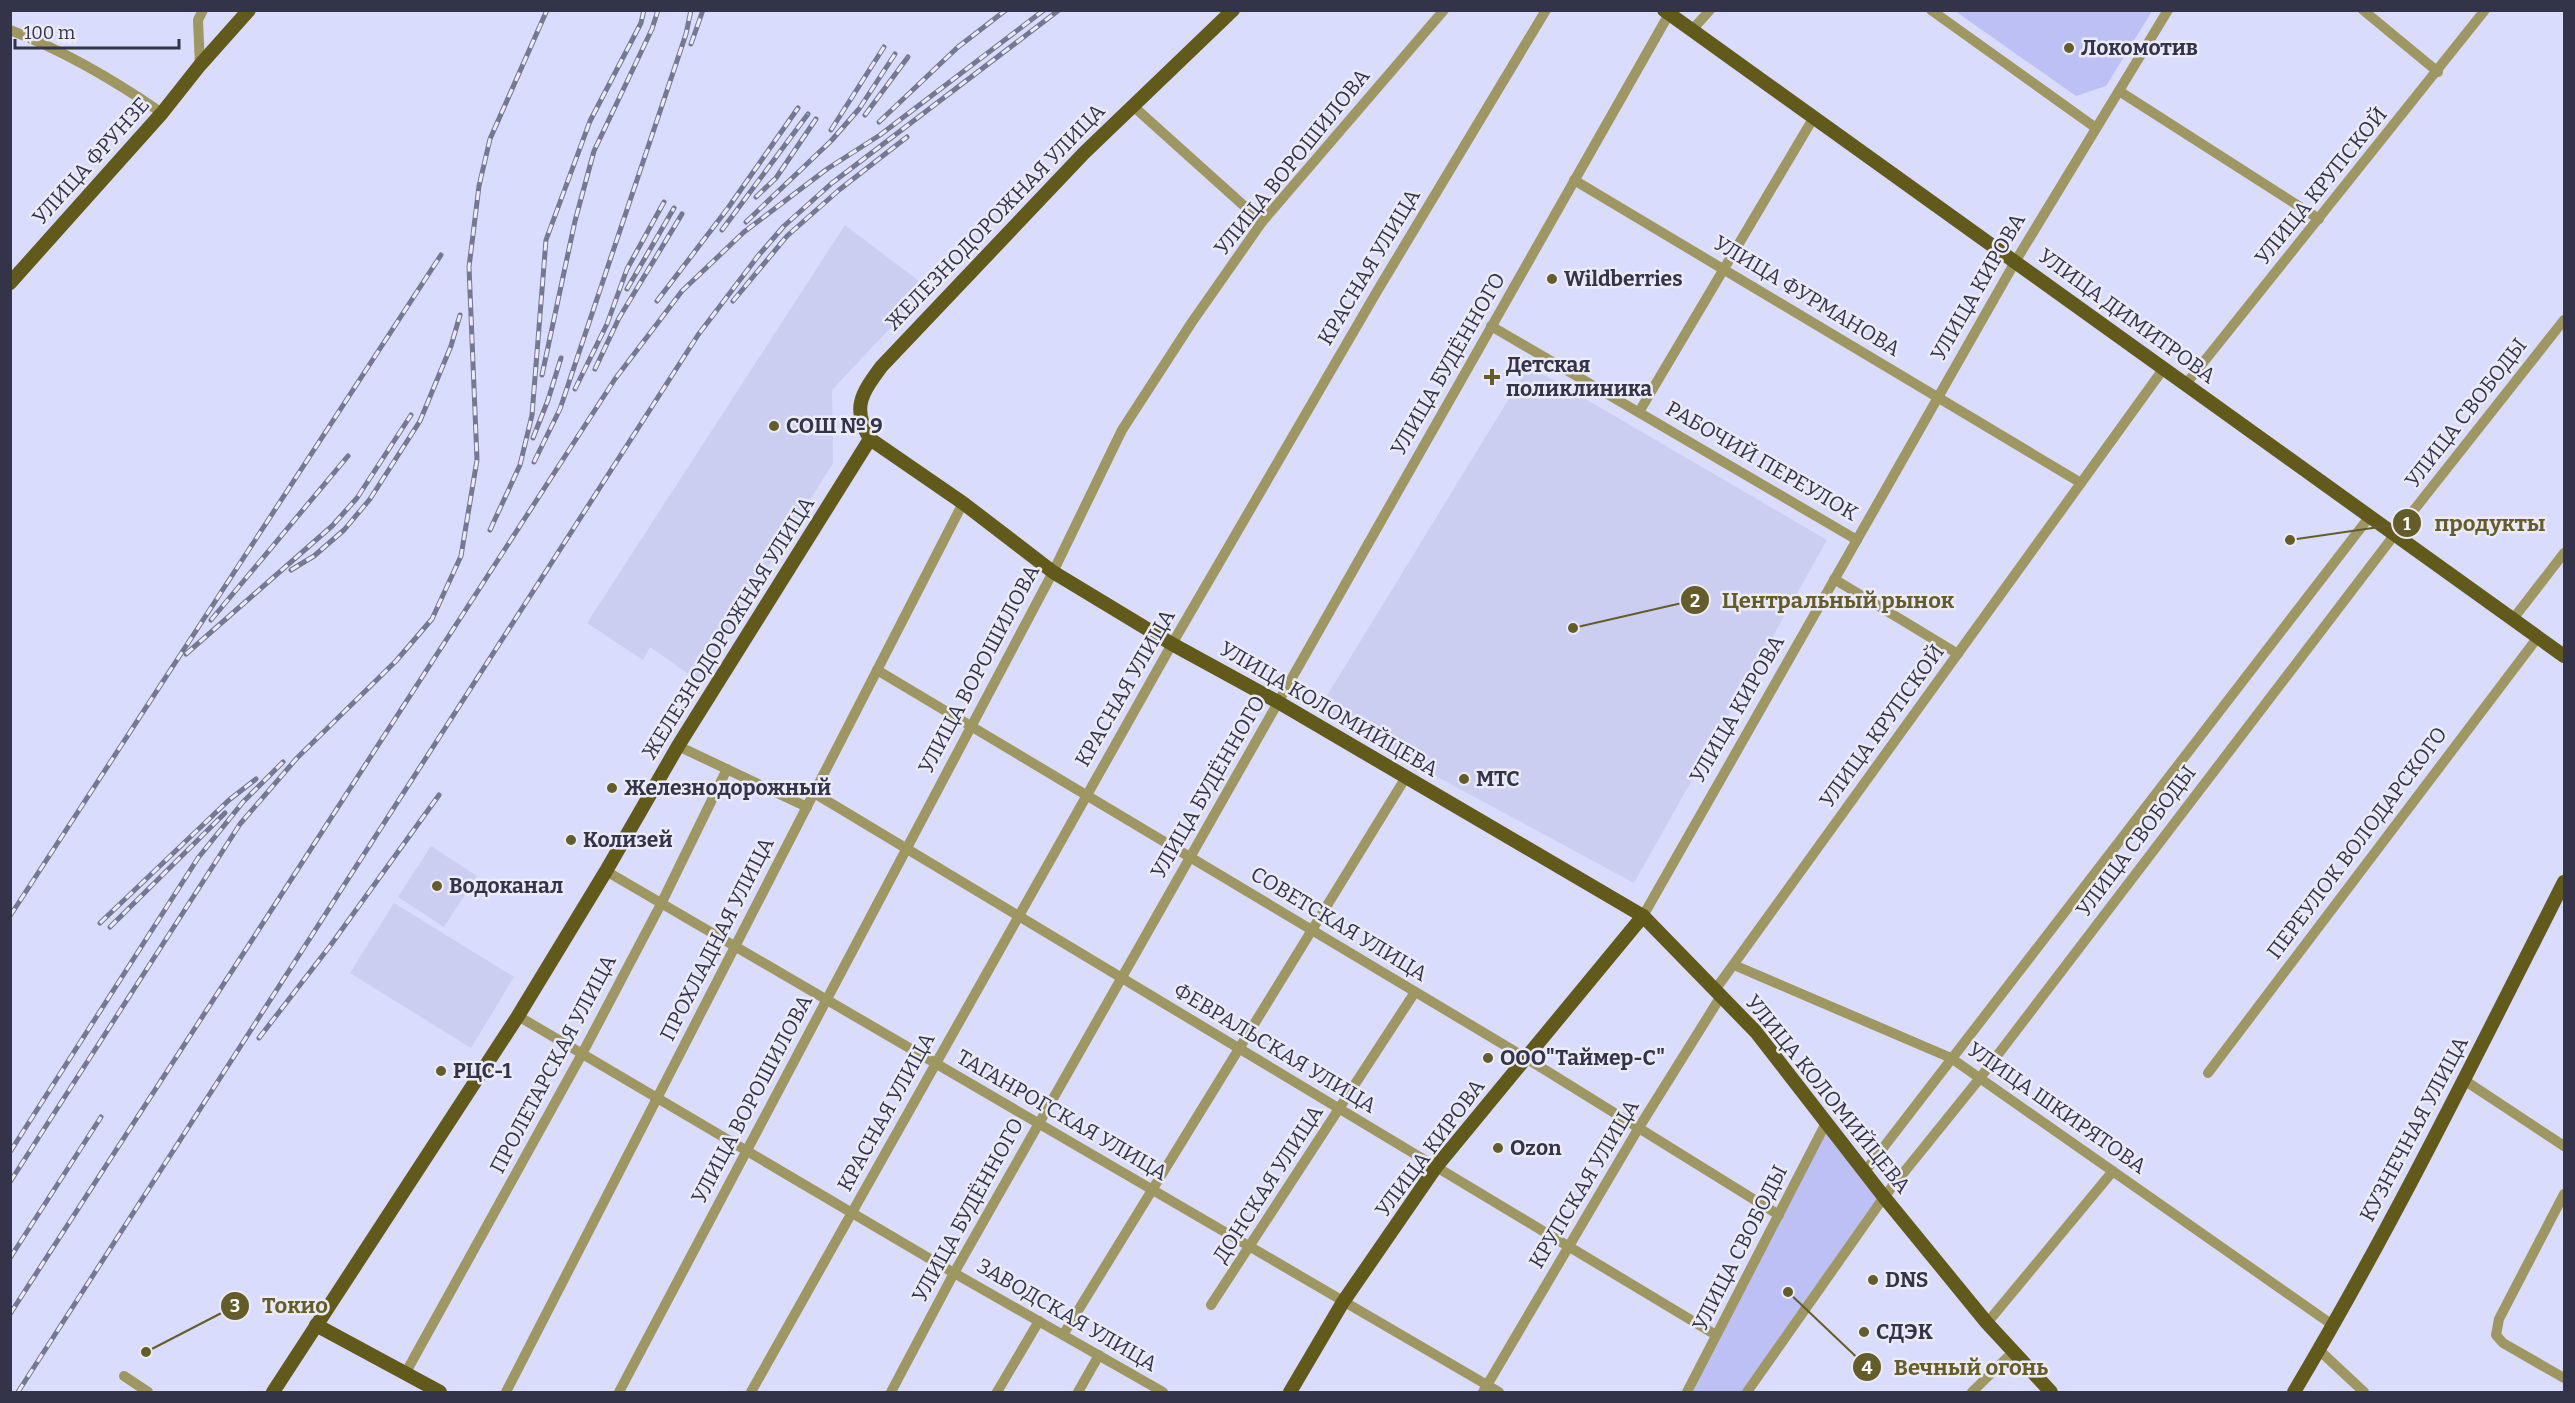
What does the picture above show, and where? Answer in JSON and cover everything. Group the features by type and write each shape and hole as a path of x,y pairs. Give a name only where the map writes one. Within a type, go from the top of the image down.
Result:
{"main road":[{"name":"УЛИЦА ФРУНЗЕ","path":"10,283 162,113 200,65 249,10"},
{"name":"ЖЕЛЕЗНОДОРОЖНАЯ УЛИЦА","path":"273,1392 518,1016 678,746 870,439 861,424 862,393 881,367 1084,153 1233,10"},
{"name":"УЛИЦА ДИМИТРОВА","path":"1666,12 2565,656"},
{"name":"УЛИЦА КОЛОМИЙЦЕВА","path":"870,439 963,503 1053,572 1172,644 1278,702 1643,916 1756,1032 1866,1170 1884,1197 1987,1323 2051,1392"},
{"name":"КУЗНЕЧНАЯ УЛИЦА","path":"2294,1392 2334,1326 2565,882"},
{"name":"УЛИЦА КИРОВА","path":"1290,1392 1343,1302 1436,1167 1643,916"},
{"path":"316,1325 440,1392"}],"street":[{"path":"200,65 198,20 202,10"},
{"name":"УЛИЦА ВОРОШИЛОВА","path":"619,1392 1053,572 1122,430 1192,322 1262,222 1444,10"},
{"name":"КРАСНАЯ УЛИЦА","path":"751,1392 1172,644 1376,293 1546,10"},
{"path":"1692,30 1710,10"},
{"path":"1931,10 2096,128"},
{"name":"УЛИЦА КИРОВА","path":"1643,916 2015,262 2168,10"},
{"path":"2363,10 2438,72"},
{"name":"УЛИЦА КРУПСКОЙ","path":"2186,384 2438,72 2485,10"},
{"name":"УЛИЦА БУДЁННОГО","path":"891,1392 954,1273 1574,180 1666,12"},
{"path":"10,30 48,45 111,79 162,113"},
{"path":"2119,91 2319,219"},
{"path":"1133,106 1262,222"},
{"path":"1639,412 1814,117"},
{"name":"УЛИЦА ФУРМАНОВА","path":"1574,180 2081,483"},
{"name":"УЛИЦА СВОБОДЫ","path":"1746,1392 1884,1197 1980,1078 2395,534 2565,320"},
{"name":"РАБОЧИЙ ПЕРЕУЛОК","path":"1491,326 1857,540"},
{"name":"УЛИЦА КРУПСКОЙ","path":"1718,993 1734,965 2164,368"},
{"name":"ПРОХЛАДНАЯ УЛИЦА","path":"506,1392 963,503"},
{"name":"УЛИЦА СВОБОДЫ","path":"1866,1170 1950,1058 2370,516"},
{"path":"2513,619 2565,553"},
{"path":"1834,579 1958,654"},
{"name":"ПЕРЕУЛОК ВОЛОДАРСКОГО","path":"2208,1073 2538,637"},
{"name":"СОВЕТСКАЯ УЛИЦА","path":"877,670 1526,1058 1779,1215"},
{"path":"678,746 807,807"},
{"name":"ПРОЛЕТАРСКАЯ УЛИЦА","path":"405,1374 582,1054 661,904 727,769"},
{"path":"1063,1335 1406,777"},
{"name":"ФЕВРАЛЬСКАЯ УЛИЦА","path":"814,793 1716,1335"},
{"name":"ТАГАНРОГСКАЯ УЛИЦА","path":"606,871 1343,1302 1485,1389 1498,1392"},
{"name":"УЛИЦА ШКИРЯТОВА","path":"1734,965 1950,1058 2334,1326"},
{"name":"ДОНСКАЯ УЛИЦА","path":"1211,1305 1415,992"},
{"name":"КРУПСКАЯ УЛИЦА","path":"1485,1389 1718,993"},
{"name":"ЗАВОДСКАЯ УЛИЦА","path":"518,1016 954,1273 1163,1392"},
{"path":"2464,1080 2565,1146"},
{"name":"УЛИЦА СВОБОДЫ","path":"1687,1392 1827,1121"},
{"path":"1987,1323 2113,1171"},
{"path":"2565,1194 2499,1319 2496,1335 2504,1343 2565,1378"},
{"path":"998,1392 1039,1321"},
{"path":"2319,1350 2364,1392"},
{"path":"1972,1392 2013,1352"},
{"path":"1078,1392 1099,1355"},
{"path":"124,1376 148,1392"}],"shaded area":[{"name":"Локомотив","path":"1955,11 2152,11 2106,86 2076,96"},
{"name":"СОШ № 9","path":"845,225 928,288 832,390 833,463 697,680 650,647 643,660 587,623"},
{"path":"1529,366 1827,540 1634,883 1317,712"},
{"name":"Водоканал","path":"431,846 477,876 444,927 398,897"},
{"path":"394,903 514,977 471,1048 350,973"},
{"path":"1827,1121 1884,1197 1747,1392 1687,1392"}],"railway":[{"path":"10,1182 240,824 297,758 396,661 432,619 461,556 477,460 469,267 479,186 490,139 547,10"},
{"path":"490,530 520,465 532,415 546,240 590,121 641,23 644,10"},
{"path":"542,375 575,221 594,151 652,29 658,10"},
{"path":"534,462 560,409 686,34 691,10"},
{"path":"691,44 703,10"},
{"path":"879,122 958,47 1006,10"},
{"path":"10,1314 615,379 682,291 744,232 827,169 880,135 1044,10"},
{"path":"18,1392 698,335 758,256 784,226 832,183 1059,10"},
{"path":"831,130 884,47"},
{"path":"746,222 831,141 859,109 895,54"},
{"path":"865,115 908,57"},
{"path":"657,301 728,208 798,108"},
{"path":"722,230 808,114"},
{"path":"756,197 776,178 816,119"},
{"path":"733,301 787,236 839,190 907,137"},
{"path":"575,389 607,324 627,269 664,202"},
{"path":"627,289 674,208"},
{"path":"595,369 619,318 682,214"},
{"path":"10,916 441,255"},
{"path":"291,570 314,556 344,530 370,499 420,421 451,346 460,315"},
{"path":"533,438 561,358"},
{"path":"186,654 332,526 357,498 411,415"},
{"path":"211,620 348,456"},
{"path":"10,1152 198,858 243,802 283,762"},
{"path":"100,923 229,800 256,779"},
{"path":"259,1038 330,946 439,795"},
{"path":"110,927 225,813"},
{"path":"10,1258 101,1117"}],"place":[{"name":"Локомотив","path":"2069,48"},
{"name":"Wildberries","path":"1552,279"},
{"name":"Детская поликлиника","path":"1492,377"},
{"name":"СОШ № 9","path":"774,426"},
{"name":"продукты","path":"2290,540"},
{"name":"Центральный рынок","path":"1573,628"},
{"name":"МТС","path":"1464,779"},
{"name":"Железнодорожный","path":"612,788"},
{"name":"Колизей","path":"571,840"},
{"name":"Водоканал","path":"437,886"},
{"name":"ООО\"Таймер-С\"","path":"1488,1058"},
{"name":"РЦС-1","path":"441,1071"},
{"name":"Ozon","path":"1498,1148"},
{"name":"DNS","path":"1873,1280"},
{"name":"Вечный огонь","path":"1788,1292"},
{"name":"СДЭК","path":"1864,1332"},
{"name":"Токио","path":"146,1352"}]}
